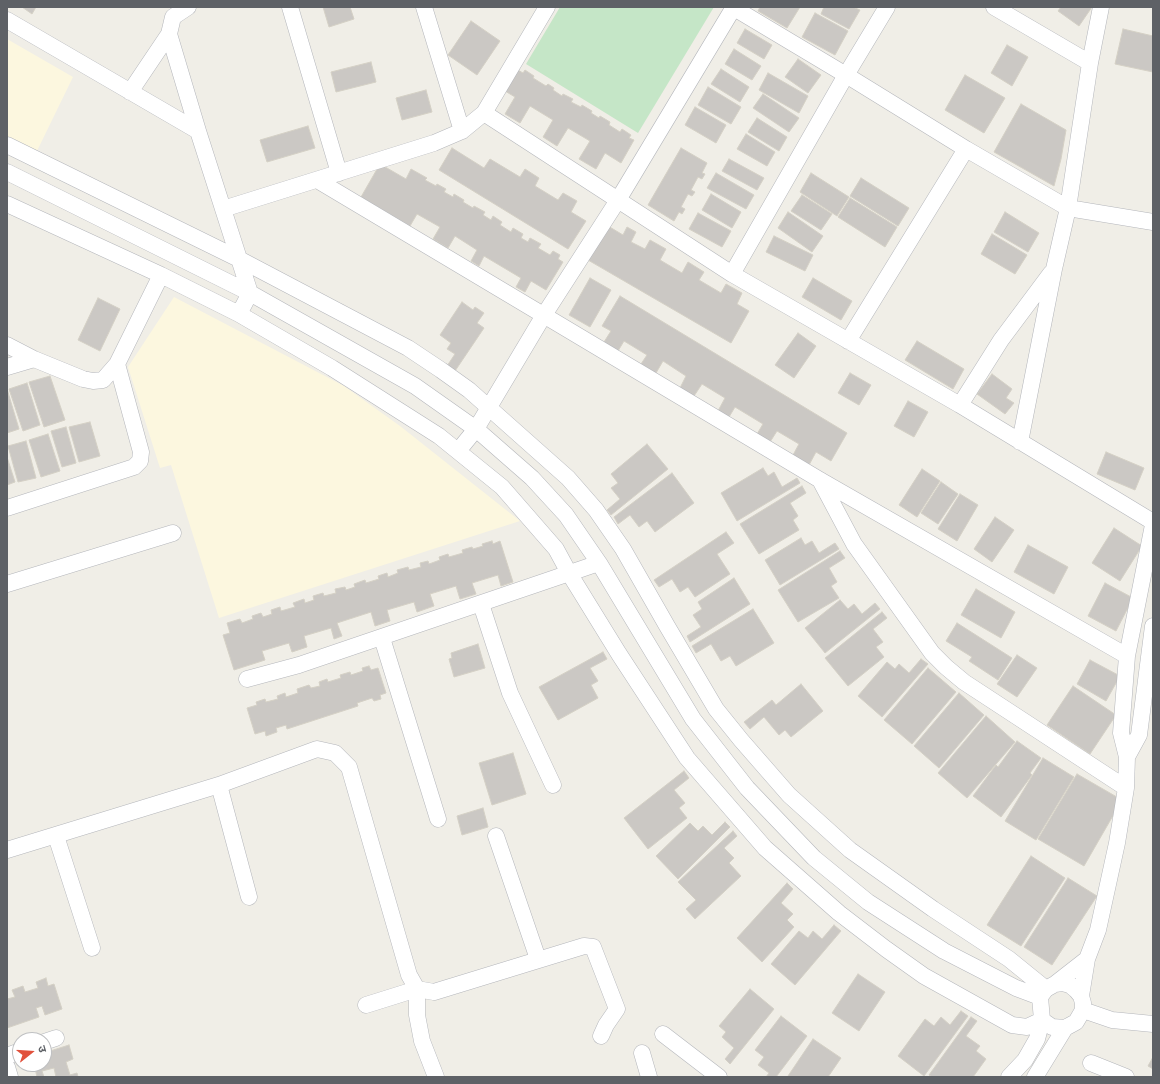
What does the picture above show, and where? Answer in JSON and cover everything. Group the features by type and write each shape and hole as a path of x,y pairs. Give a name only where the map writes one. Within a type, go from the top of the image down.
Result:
{"street":[{"path":"130,92 169,34 173,17 188,7"},
{"path":"290,7 339,173"},
{"path":"424,7 462,131"},
{"path":"223,209 434,143 462,131 484,113 547,7"},
{"path":"458,451 476,429 544,315 618,200 734,7 966,149 1068,208 1153,222"},
{"path":"732,274 886,7"},
{"path":"994,7 1090,62"},
{"path":"1020,442 1054,269 1068,208 1090,62 1101,7"},
{"path":"7,20 198,131"},
{"path":"169,34 198,131 250,293 239,314"},
{"path":"484,113 732,274 960,405 1153,522"},
{"path":"7,145 239,259 408,348 469,390 568,478 596,510 623,549 716,709 789,795 850,850 933,909 1008,959 1047,990"},
{"path":"848,341 966,149"},
{"path":"7,172 250,293 415,386 476,429 532,478 566,515 598,563 692,719 747,788 814,858 868,902 944,951 1016,988 1047,990 1062,983 1070,985 1076,990 1082,1003 1112,1020 1153,1024"},
{"path":"317,180 820,480 1127,656"},
{"path":"7,204 161,275 239,314 332,368 439,436 502,487 556,549 618,654 687,758 766,848 839,913 924,976 1012,1025 1026,1027 1042,1020"},
{"path":"960,405 1002,340 1054,269"},
{"path":"7,345 34,359 83,379 102,380 117,364 161,275"},
{"path":"7,367 34,359"},
{"path":"7,508 134,467 140,461 141,452 117,364"},
{"path":"820,480 854,544 936,657 964,682 1126,788"},
{"path":"1034,1077 1065,1028 1076,1022 1082,1003 1087,959 1098,930 1117,843 1126,788 1127,757 1121,733 1127,656 1153,525"},
{"path":"7,584 173,533"},
{"path":"247,679 299,665 382,638 598,563"},
{"path":"481,604 510,692 553,785"},
{"path":"1127,757 1146,737 1153,626"},
{"path":"382,638 438,819"},
{"path":"7,850 219,785 317,749 335,752 349,767 409,975 417,989 417,1016 422,1041 436,1077"},
{"path":"219,785 249,897"},
{"path":"56,836 92,948"},
{"path":"496,836 538,959"},
{"path":"366,1005 417,989 434,992 538,959 584,946 593,947 616,1009 601,1036"},
{"path":"1009,1077 1025,1060 1037,1039 1047,990 1087,959"},
{"path":"1042,1020 1052,1027 1065,1028"},
{"path":"663,1034 719,1077"},
{"path":"642,1053 649,1077"},
{"path":"1091,1063 1126,1077"},
{"path":"7,1067 10,1077"}],"shaded area":[{"path":"7,39 73,77 36,153 7,138"},
{"path":"174,297 344,386 400,426 520,521 219,618 171,465 160,468 128,367"}],"green space":[{"path":"560,7 714,7 638,133 526,64"}],"building":[{"path":"22,7 36,7 32,14"},
{"path":"323,7 350,7 354,19 329,27"},
{"path":"760,7 800,7 787,28 758,11"},
{"path":"824,7 853,7 860,10 849,29 821,14"},
{"path":"1061,7 1092,7 1079,26 1058,11"},
{"path":"815,13 848,31 835,55 802,37"},
{"path":"471,21 500,41 477,75 448,55"},
{"path":"745,29 772,45 764,59 737,43"},
{"path":"1123,29 1153,36 1153,72 1115,64"},
{"path":"1007,45 1028,57 1012,86 991,73"},
{"path":"734,49 761,66 752,80 725,64"},
{"path":"798,59 821,75 808,93 785,77"},
{"path":"371,62 376,82 336,92 331,72"},
{"path":"721,69 749,87 740,102 711,84"},
{"path":"518,70 523,73 525,70 534,76 533,78 546,86 548,84 554,88 553,90 562,96 563,94 573,99 571,102 581,107 582,105 592,111 591,113 599,118 600,116 610,122 609,125 620,132 622,129 631,135 629,138 634,140 621,163 605,153 596,169 579,159 590,141 568,128 557,146 543,137 553,120 530,106 520,123 505,114 515,97 505,91"},
{"path":"768,73 808,96 799,113 759,90"},
{"path":"965,75 1005,98 984,133 945,110"},
{"path":"708,87 741,107 731,124 698,105"},
{"path":"426,90 432,112 402,120 396,98"},
{"path":"763,94 799,118 789,132 753,108"},
{"path":"1021,104 1066,130 1054,186 994,152"},
{"path":"695,107 726,125 716,143 685,125"},
{"path":"757,118 787,137 779,151 748,132"},
{"path":"308,126 315,148 267,162 260,140"},
{"path":"746,134 775,152 767,166 737,149"},
{"path":"452,148 484,168 490,159 520,177 525,169 539,178 535,186 558,200 563,193 577,201 571,212 586,221 568,249 439,170"},
{"path":"681,148 707,163 702,173 705,174 702,179 698,177 691,190 695,192 692,196 688,194 681,207 685,209 682,214 679,212 674,221 648,205"},
{"path":"729,159 764,178 757,190 722,171"},
{"path":"380,164 406,179 411,169 427,178 425,180 446,189 444,192 453,197 454,194 473,208 474,206 485,212 483,215 491,220 493,216 502,222 500,225 511,232 513,228 523,234 521,238 528,242 530,238 541,244 538,248 550,255 553,251 560,255 558,259 563,262 546,290 531,281 525,292 516,287 521,278 484,256 479,266 471,261 477,250 455,236 448,248 433,239 440,227 417,214 410,226 361,197"},
{"path":"716,173 754,195 746,209 707,188"},
{"path":"811,173 849,197 837,216 800,192"},
{"path":"861,178 909,208 898,226 850,196"},
{"path":"711,194 741,212 732,228 702,210"},
{"path":"802,195 832,214 821,230 791,211"},
{"path":"850,198 897,227 885,247 838,217"},
{"path":"788,212 823,236 812,252 778,228"},
{"path":"1005,212 1039,233 1028,252 994,232"},
{"path":"698,213 731,231 722,247 689,229"},
{"path":"608,226 623,235 627,227 636,232 631,242 645,249 650,240 666,249 660,260 682,273 688,262 704,272 699,280 721,293 726,284 742,293 737,304 749,311 731,343 588,260"},
{"path":"992,234 1027,255 1015,274 981,254"},
{"path":"774,236 813,255 805,271 766,252"},
{"path":"590,278 611,290 590,327 569,315"},
{"path":"813,278 852,301 841,320 802,297"},
{"path":"620,296 847,433 831,461 816,452 809,465 793,455 799,444 777,431 770,442 757,434 763,424 735,407 729,417 718,411 725,398 702,384 694,396 680,388 686,376 663,361 656,373 641,364 647,355 624,341 618,351 604,342 611,331 602,326"},
{"path":"98,298 120,309 100,351 78,340"},
{"path":"462,302 473,310 475,307 484,313 477,323 484,328 455,371 447,366 455,354 447,349 451,343 440,335"},
{"path":"798,333 816,346 794,378 775,365"},
{"path":"917,341 964,369 953,389 905,360"},
{"path":"850,373 871,385 859,405 838,393"},
{"path":"992,374 1012,389 1006,398 1014,403 1005,414 977,394"},
{"path":"50,376 65,420 44,427 29,382"},
{"path":"27,383 40,425 23,431 9,389"},
{"path":"7,389 19,429 7,433"},
{"path":"908,401 928,412 914,437 894,426"},
{"path":"90,422 100,456 79,462 69,427"},
{"path":"66,427 76,463 62,467 51,431"},
{"path":"48,434 60,471 41,477 29,440"},
{"path":"26,441 36,478 18,482 8,446"},
{"path":"647,444 668,469 611,515 607,510 620,499 611,488 618,483 611,474"},
{"path":"1106,452 1144,468 1135,490 1097,474"},
{"path":"7,457 15,482 7,485"},
{"path":"763,468 768,476 774,472 782,487 797,478 800,483 737,521 721,493"},
{"path":"922,469 940,481 917,517 899,505"},
{"path":"672,473 694,503 655,532 647,521 639,527 630,515 618,524 614,517"},
{"path":"941,482 958,494 938,524 921,513"},
{"path":"802,486 806,493 790,503 798,516 793,520 799,530 759,554 740,524"},
{"path":"960,494 978,505 957,541 938,529"},
{"path":"995,517 1014,530 992,562 974,549"},
{"path":"1114,528 1142,546 1120,581 1092,563"},
{"path":"726,532 734,543 717,554 730,574 695,597 688,587 680,592 672,579 659,587 654,580"},
{"path":"801,538 805,545 812,541 819,553 835,543 839,549 780,585 765,560"},
{"path":"492,541 493,544 500,541 513,582 501,586 498,575 472,583 476,594 460,599 456,586 430,594 434,606 417,612 414,602 387,610 390,621 375,626 371,612 337,623 342,636 334,639 331,628 304,636 307,647 292,652 289,643 262,651 265,660 234,670 223,635 230,633 227,623 240,619 242,623 253,619 252,616 261,613 263,617 272,614 271,610 280,607 281,611 295,607 293,603 304,599 305,603 314,600 313,596 323,593 324,596 336,593 335,589 345,587 346,590 355,587 354,584 365,580 366,583 379,579 378,576 387,573 388,577 398,573 397,570 408,567 409,570 421,567 420,563 428,561 429,564 440,560 439,557 448,554 449,557 463,553 462,550 483,546 482,544"},
{"path":"1028,545 1068,567 1054,594 1014,572"},
{"path":"840,551 845,558 829,568 837,582 831,586 839,598 798,622 778,590"},
{"path":"734,578 750,604 690,642 687,636 701,627 693,615 702,609 698,602"},
{"path":"1105,583 1133,598 1116,631 1088,616"},
{"path":"976,589 1015,612 1001,638 961,615"},
{"path":"840,600 848,609 854,604 862,614 875,603 880,609 825,653 805,628"},
{"path":"753,609 774,643 736,666 730,656 721,661 711,644 696,653 692,646"},
{"path":"882,612 887,618 873,629 883,642 876,647 884,657 848,686 825,658"},
{"path":"957,623 1012,658 998,680 969,661 972,657 946,641"},
{"path":"478,644 485,668 454,677 449,659 452,658 451,653"},
{"path":"603,652 607,659 590,668 598,681 591,685 598,698 558,720 539,687"},
{"path":"1017,655 1037,668 1017,697 997,684"},
{"path":"921,659 928,664 882,717 858,696 887,662 895,669 899,664 909,673"},
{"path":"1090,660 1120,676 1106,701 1077,684"},
{"path":"369,666 371,670 378,668 386,693 380,695 381,699 374,701 372,698 357,703 358,706 287,729 286,725 276,728 277,732 266,736 265,731 255,734 247,708 257,705 256,702 265,699 266,702 278,699 277,696 285,693 286,697 298,693 297,689 309,685 311,688 320,686 319,682 327,679 328,682 341,678 340,675 350,672 351,675 363,671 362,668"},
{"path":"928,668 956,692 912,744 884,720"},
{"path":"801,684 823,711 791,737 785,730 779,735 764,717 750,729 744,722 772,700 776,705"},
{"path":"1073,686 1116,715 1090,754 1047,725"},
{"path":"959,693 984,715 939,768 914,746"},
{"path":"986,716 1015,742 967,798 938,773"},
{"path":"1017,741 1041,758 1030,773 1032,775 1001,817 973,796 996,765 998,767"},
{"path":"513,753 526,794 492,805 479,763"},
{"path":"1043,758 1074,777 1036,840 1005,821"},
{"path":"684,771 689,778 674,790 685,803 679,808 687,818 648,849 624,818"},
{"path":"1077,774 1122,800 1084,866 1038,839"},
{"path":"483,808 488,827 462,835 457,816"},
{"path":"725,822 730,827 678,879 656,856 690,823 698,831 703,826 712,835"},
{"path":"733,831 737,836 724,848 734,858 729,863 741,876 695,919 686,909 696,900 678,882"},
{"path":"1031,856 1065,878 1021,946 987,925"},
{"path":"1068,878 1097,896 1052,965 1024,947"},
{"path":"787,883 793,889 781,903 793,914 787,920 794,927 762,962 737,938"},
{"path":"834,925 841,931 795,985 771,964 799,931 808,938 813,931 822,939"},
{"path":"858,974 885,992 859,1031 832,1013"},
{"path":"46,978 48,986 54,984 62,1009 45,1015 42,1006 36,1008 39,1017 7,1028 7,999 15,997 12,990 23,986 25,992 38,988 36,982"},
{"path":"750,989 774,1009 730,1064 725,1059 734,1048 722,1037 726,1032 719,1026"},
{"path":"961,1011 968,1016 924,1076 898,1056 925,1019 934,1026 941,1017 950,1025"},
{"path":"781,1016 807,1036 776,1077 766,1077 769,1073 758,1065 764,1057 755,1050"},
{"path":"971,1017 977,1021 966,1036 980,1046 976,1051 986,1059 973,1077 932,1077 929,1075"},
{"path":"813,1039 841,1058 828,1077 789,1077 788,1076"},
{"path":"69,1045 73,1059 66,1062 70,1075 77,1073 78,1077 56,1077 54,1068 52,1068 52,1050"},
{"path":"1153,1057 1153,1069 1148,1066"},
{"path":"36,1072 42,1072 44,1077 37,1077"}]}
